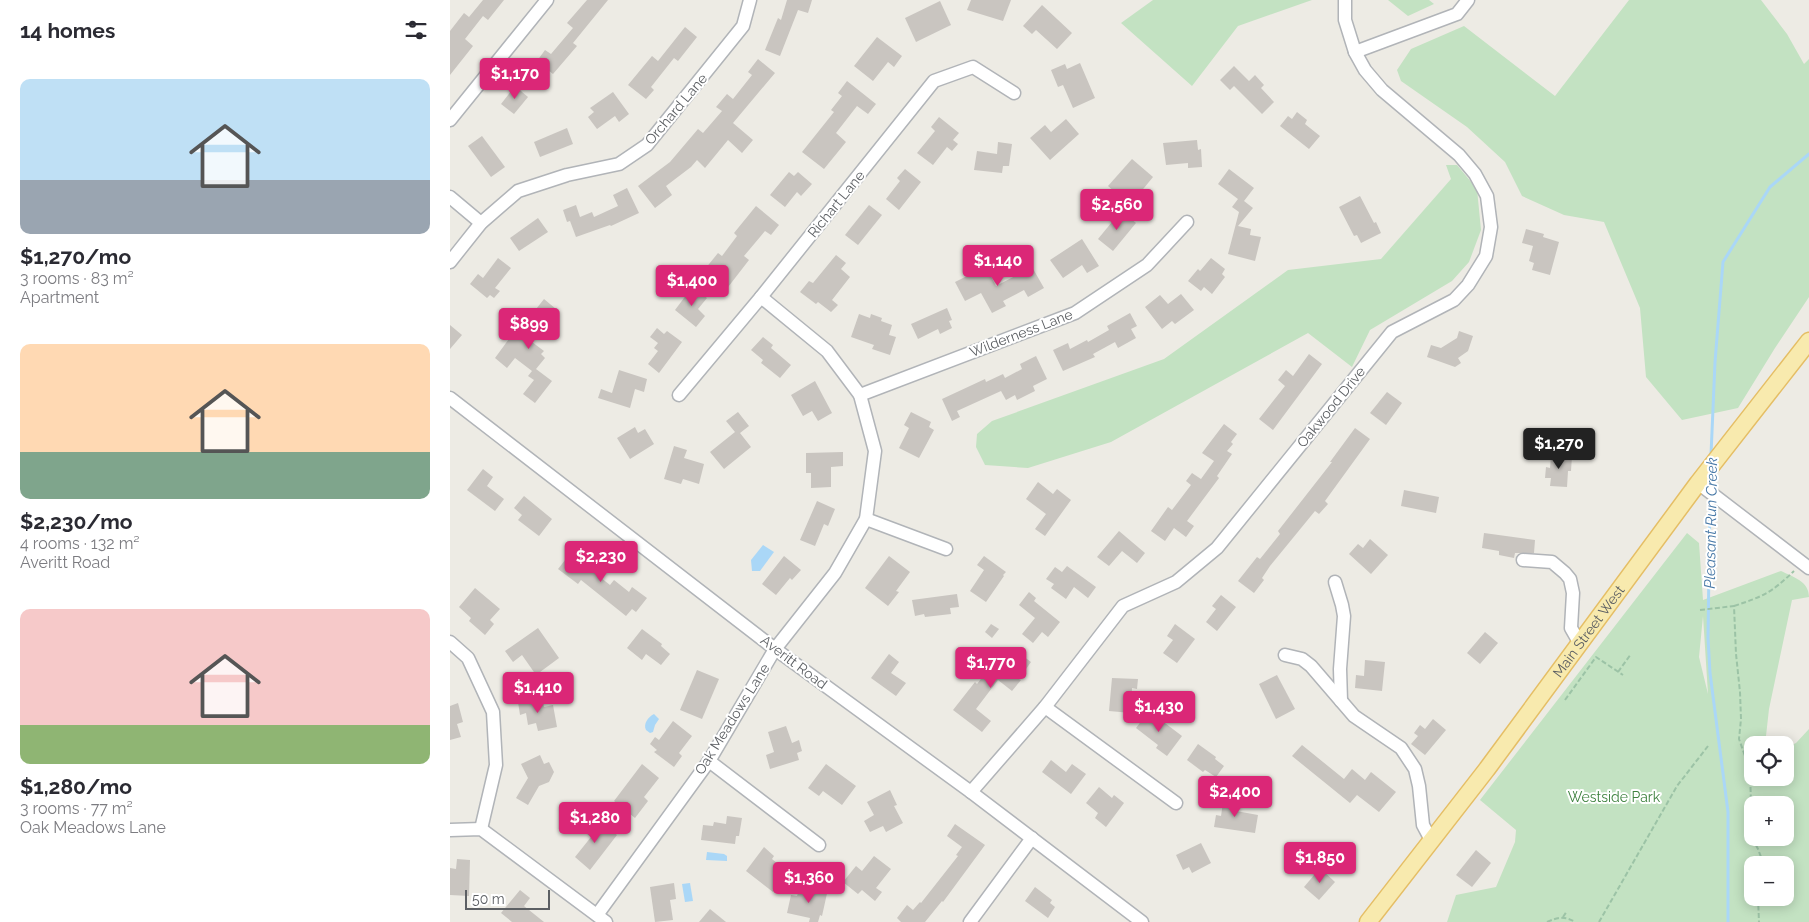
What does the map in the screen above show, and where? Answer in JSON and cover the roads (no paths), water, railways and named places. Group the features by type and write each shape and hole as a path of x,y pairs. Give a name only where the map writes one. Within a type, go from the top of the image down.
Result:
{"main road":[{"name":"Main Street West","path":"1368,922 1487,769 1698,483 1809,341"}],"street":[{"path":"450,120 547,0"},
{"name":"Orchard Lane","path":"450,262 481,223 518,191 567,175 618,164 647,145 743,26 750,0"},
{"name":"Oakwood Drive","path":"971,792 1045,707 1123,606 1176,582 1217,548 1392,332 1454,300 1468,285 1486,256 1491,227 1487,196 1476,174 1459,156 1382,90 1365,70 1355,52 1345,20 1345,0"},
{"path":"1355,52 1457,14 1468,0"},
{"name":"Richart Lane","path":"679,395 761,297 934,81 973,66 1014,93"},
{"path":"450,197 481,223"},
{"name":"Wilderness Lane","path":"860,395 1075,313 1147,265 1187,222"},
{"name":"Oak Meadows Lane","path":"602,919 709,761 775,649 835,573 866,519 875,451 860,395 827,351 761,297"},
{"name":"Averitt Road","path":"450,398 775,649 971,792 1141,922"},
{"path":"1698,483 1806,565"},
{"path":"866,519 946,550"},
{"path":"1523,560 1552,562 1565,572 1570,579 1573,593 1571,628 1579,642"},
{"path":"1335,582 1344,616 1340,669 1341,701"},
{"path":"450,642 468,658 493,712 496,765 481,829"},
{"path":"1286,655 1302,659 1311,666 1354,716 1401,748 1415,769 1419,786 1423,825 1431,840"},
{"path":"1045,707 1176,803"},
{"path":"709,761 819,845"},
{"path":"450,830 481,829 602,919"},
{"path":"970,922 1032,838"}],"water":[{"path":"763,545 774,552 760,571 752,571 751,560"},
{"path":"654,714 659,719 653,732 650,733 646,730 645,725"},
{"path":"707,852 724,854 727,856 727,861 706,860"},
{"path":"690,883 693,901 685,902 682,884"}],"waterway":[{"name":"Pleasant Run Creek","path":"1711,455 1715,362 1723,262 1770,187 1809,154"},
{"name":"Pleasant Run Creek","path":"1710,496 1708,638 1710,673 1728,812 1728,922"}],"park label":[{"name":"Westside Park","path":"1614,797"}]}
